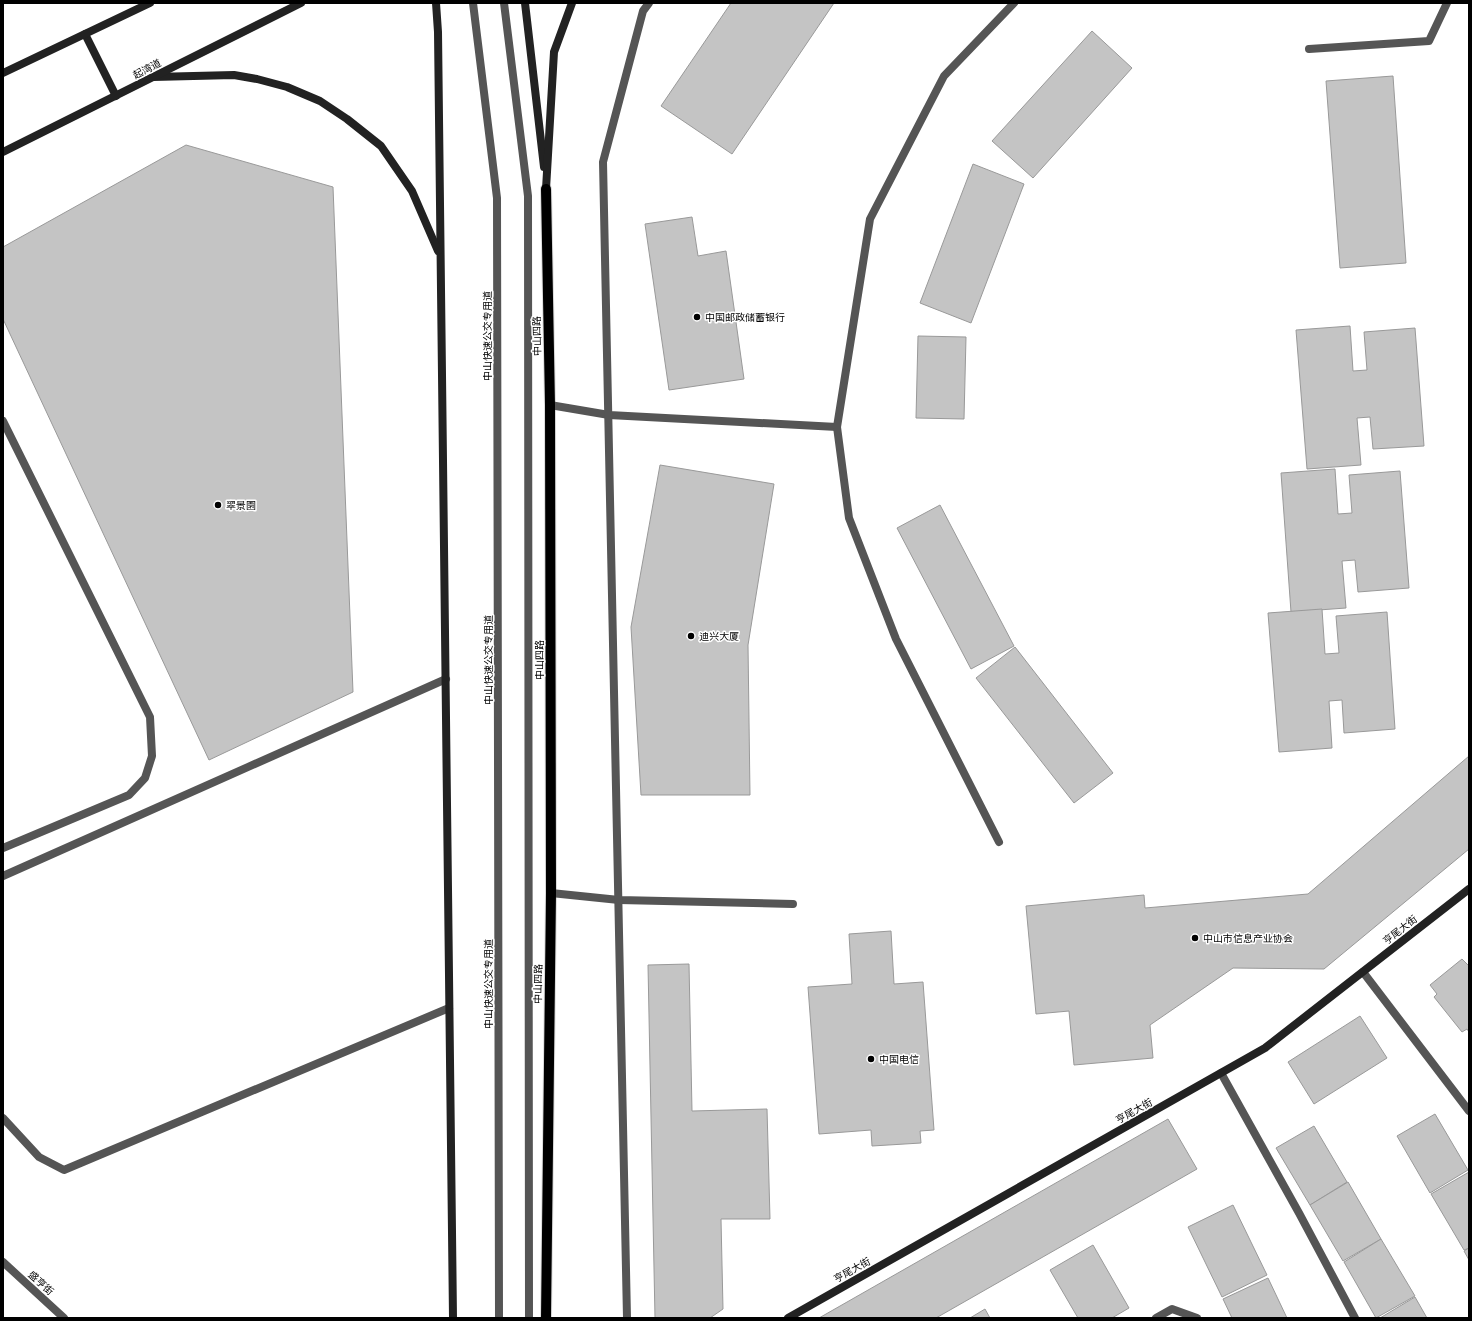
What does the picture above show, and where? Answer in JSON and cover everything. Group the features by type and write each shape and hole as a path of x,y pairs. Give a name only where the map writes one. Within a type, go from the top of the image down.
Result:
{"main road":[{"path":"3,73 150,3"},
{"name":"起湾道","path":"3,152 300,3"},
{"path":"436,3 438,32 453,1318"},
{"name":"中山四路","path":"525,3 546,189 550,405 551,893 546,1318"},
{"path":"546,189 554,52 572,3"},
{"path":"85,34 116,96"},
{"path":"153,77 234,75 287,87 320,101 347,119 381,146 412,191 440,255"},
{"name":"亨尾大街","path":"788,1318 1265,1048 1469,889"}],"street":[{"name":"中山快速公交专用道","path":"472,3 497,198 498,1318"},
{"path":"504,3 528,196 529,1318"},
{"path":"627,1318 603,162 643,11 649,3"},
{"path":"999,842 896,639 849,518 837,427 870,219 944,76 1014,3"},
{"path":"1309,49 1429,41 1447,3"},
{"path":"550,405 609,415 837,427"},
{"path":"3,421 150,717 152,756 145,778 129,795 3,848"},
{"path":"3,876 446,679"},
{"path":"551,893 619,900 793,904"},
{"path":"1362,972 1469,1111"},
{"path":"3,1118 39,1157 64,1170 449,1008"},
{"path":"1221,1073 1299,1213 1355,1318"},
{"name":"盛亨街","path":"3,1262 64,1318"},
{"path":"1156,1318 1172,1309 1197,1318"}],"building":[{"path":"731,3 834,3 732,154 661,106"},
{"path":"1092,31 1132,68 1033,178 992,141"},
{"path":"1393,76 1406,263 1340,268 1326,81"},
{"name":"翠景園","path":"186,145 333,187 353,692 209,760 3,319 3,247"},
{"path":"973,164 1024,184 971,323 920,303"},
{"name":"中国邮政储蓄银行","path":"692,217 698,256 726,251 744,379 669,390 645,224"},
{"path":"1350,326 1353,371 1367,370 1364,332 1415,328 1424,446 1373,449 1370,417 1357,418 1361,465 1307,469 1296,330"},
{"path":"918,336 966,337 964,419 916,418"},
{"name":"迪兴大厦","path":"660,465 774,484 748,645 750,795 641,795 631,627"},
{"path":"1335,469 1338,514 1352,513 1349,475 1400,471 1409,588 1358,592 1355,560 1342,561 1346,608 1291,612 1281,473"},
{"path":"940,505 1014,646 971,669 897,528"},
{"path":"1322,609 1325,654 1339,653 1336,616 1387,612 1395,729 1344,733 1342,700 1329,701 1332,748 1279,752 1268,613"},
{"path":"1015,647 1113,773 1074,803 976,678"},
{"name":"中山市信息产业协会","path":"1469,756 1469,849 1324,969 1233,968 1150,1025 1153,1058 1074,1065 1069,1011 1036,1014 1026,906 1144,895 1145,908 1308,894"},
{"name":"中国电信","path":"891,931 894,984 923,982 934,1130 920,1131 921,1143 872,1146 871,1130 819,1134 808,987 852,984 849,934"},
{"path":"1462,959 1469,966 1469,1032 1467,1029 1462,1032 1434,997 1437,994 1430,985"},
{"path":"689,964 692,1111 767,1109 770,1219 721,1219 723,1309 710,1318 655,1318 648,965"},
{"path":"1360,1016 1387,1058 1314,1104 1288,1062"},
{"path":"1435,1114 1468,1170 1430,1193 1397,1136"},
{"path":"1168,1119 1197,1169 936,1318 819,1318"},
{"path":"1314,1126 1347,1182 1310,1205 1276,1148"},
{"path":"1469,1172 1469,1248 1464,1250 1431,1194"},
{"path":"1348,1182 1381,1239 1343,1261 1310,1205"},
{"path":"1233,1205 1267,1275 1222,1297 1188,1227"},
{"path":"1381,1239 1415,1296 1376,1318 1344,1262"},
{"path":"1093,1245 1129,1308 1112,1318 1078,1318 1050,1270"},
{"path":"1469,1248 1469,1260 1464,1251"},
{"path":"1268,1278 1287,1318 1232,1318 1223,1299"},
{"path":"1415,1297 1427,1318 1380,1318"},
{"path":"985,1309 990,1318 970,1318"}],"place":[{"name":"中国邮政储蓄银行","path":"697,317"},
{"name":"翠景園","path":"218,505"},
{"name":"迪兴大厦","path":"691,636"},
{"name":"中山市信息产业协会","path":"1195,938"},
{"name":"中国电信","path":"871,1059"}]}
